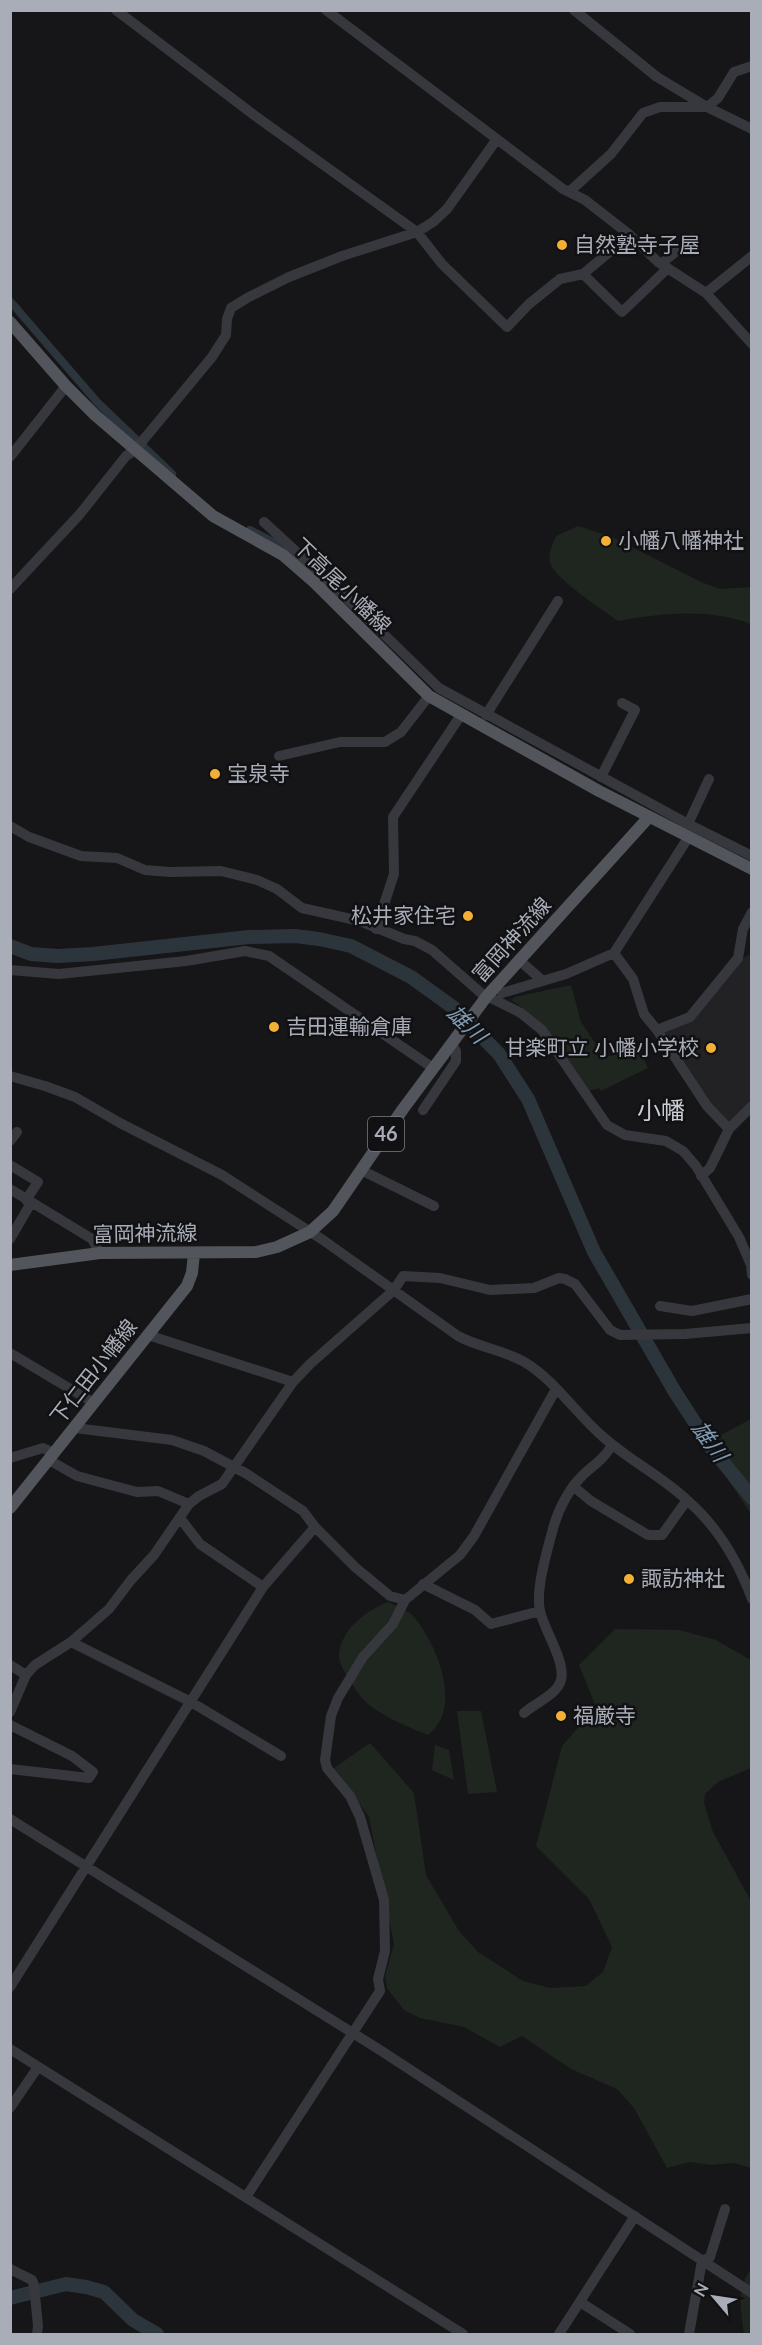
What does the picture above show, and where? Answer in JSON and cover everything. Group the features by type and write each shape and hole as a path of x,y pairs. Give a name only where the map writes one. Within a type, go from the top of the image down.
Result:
{"main road":[{"name":"下高尾小幡線","path":"10,322 66,386 135,450 221,522 283,555 352,611 429,696 649,817"},
{"path":"649,817 752,869"},
{"name":"富岡神流線","path":"10,1265 100,1253 239,1253 266,1250 286,1244 310,1232 333,1210 433,1068 485,999 649,817"},
{"name":"下仁田小幡線","path":"10,1508 187,1286 192,1273 194,1253"}],"street":[{"path":"116,10 254,115 417,232 442,264 507,327 560,279 583,274 630,235"},
{"path":"326,10 569,192 585,200 630,235 664,267 706,293 752,344"},
{"path":"574,10 657,77 707,107 752,129"},
{"path":"569,192 611,154 643,113 660,107 707,107 717,98 734,72 752,66"},
{"path":"10,589 80,514 126,456 135,450 212,357 226,334 227,319 231,308 289,277 342,256 417,232 437,219 447,209 497,139"},
{"path":"583,274 622,312 692,238"},
{"path":"706,293 752,256"},
{"path":"10,457 66,386"},
{"path":"264,522 352,611 439,688 688,824 752,856"},
{"path":"486,715 558,602"},
{"path":"279,756 340,742 385,742 401,732 429,696"},
{"path":"601,777 635,710 622,704"},
{"path":"376,929 394,874 393,817 460,715"},
{"path":"688,824 710,778"},
{"path":"10,826 29,837 81,855 117,858 145,870 221,871 257,880 277,889 302,908 346,917 415,941 432,950 485,999 521,1013 542,1030 607,1125 616,1132 632,1138 656,1139 684,1151 739,1237 751,1268"},
{"path":"502,993 566,974 614,953 688,838"},
{"path":"657,1030 690,1017 738,958 742,928 752,912"},
{"path":"10,970 59,974 186,961 244,951 253,952 269,956 433,1068"},
{"path":"614,953 633,979 644,1014 707,1106 729,1130"},
{"path":"519,960 543,981"},
{"path":"423,1110 456,1061 456,1051 451,1044"},
{"path":"10,1076 75,1097 120,1123 222,1175 310,1232 473,1344 522,1361 539,1372 612,1445 687,1500 709,1521 744,1576 752,1599"},
{"path":"701,1176 710,1168 729,1130 752,1106"},
{"path":"10,1165 38,1182 10,1239"},
{"path":"361,1170 434,1206"},
{"path":"10,1189 92,1239 100,1253"},
{"path":"10,1712 26,1675 35,1665 71,1642 109,1610 130,1580 154,1555 189,1504 222,1484 292,1382 394,1290 403,1276 440,1278 490,1290 534,1288 553,1280 565,1279 575,1284 610,1330 620,1335 685,1334 752,1328"},
{"path":"660,1306 692,1311 752,1299"},
{"path":"148,1335 292,1382"},
{"path":"10,1353 94,1403"},
{"path":"246,2197 380,1991 379,1972 385,1951 384,1900 360,1816 350,1796 327,1768 325,1760 332,1716 338,1698 363,1657 393,1624 405,1600 460,1555 474,1536 556,1389"},
{"path":"75,1428 137,1434 179,1442 233,1466 303,1511 315,1527 355,1567 390,1596 405,1600"},
{"path":"524,1713 532,1705 556,1691 561,1680 561,1665 540,1611 539,1596 554,1524 573,1486 607,1453 612,1445"},
{"path":"10,1458 43,1448 51,1457 77,1476 137,1492 158,1491 189,1504"},
{"path":"573,1486 591,1501 648,1535 655,1536 662,1535 687,1500"},
{"path":"180,1518 200,1544 263,1587"},
{"path":"10,1987 263,1587 315,1527"},
{"path":"423,1584 475,1610 491,1624 540,1611"},
{"path":"71,1642 191,1702 281,1756"},
{"path":"10,1665 26,1675"},
{"path":"10,1725 72,1756 93,1772 89,1778 10,1769"},
{"path":"10,1819 380,2050 752,2293"},
{"path":"10,2049 463,2334"},
{"path":"10,2108 38,2067"},
{"path":"702,2260 710,2257 725,2209"},
{"path":"559,2334 634,2216"},
{"path":"689,2334 702,2260"},
{"path":"10,2269 32,2280 36,2298 37,2334"},
{"path":"580,2301 630,2334"}],"shaded area":[{"path":"578,526 612,537 701,582 720,589 751,587 751,624 702,614 668,614 618,621 570,585 550,563 550,553 556,536"},
{"name":"甘楽町立 小幡小学校","path":"751,954 751,1103 730,1125 708,1105 663,1036 668,1029 687,1022 743,958"},
{"path":"571,985 581,1022 605,1058 637,1044 648,1068 601,1091 599,1088 588,1091 545,1029 511,1000 515,997"},
{"path":"751,1419 751,1514 704,1444"},
{"path":"388,1602 413,1615 424,1630 443,1677 444,1709 438,1723 428,1735 393,1720 370,1706 356,1691 340,1661 341,1645 350,1628 371,1610"},
{"path":"615,1629 679,1630 716,1640 751,1660 751,1768 718,1782 705,1794 704,1803 713,1832 751,1901 751,2168 734,2163 710,2165 690,2162 667,2168 634,2108 617,2089 571,2069 522,2036 500,2047 464,2027 420,2018 404,2010 387,1988 385,1976 394,1944 369,1817 334,1768 370,1743 414,1793 426,1875 459,1931 478,1952 523,1981 550,1988 586,1986 603,1972 612,1947 589,1899 536,1846 562,1746 596,1707 579,1665"},
{"path":"457,1711 481,1711 497,1792 468,1794"},
{"path":"435,1745 449,1750 454,1780 432,1770"},
{"path":"751,2269 751,2334 744,2334 741,2292"}],"waterway":[{"path":"10,301 98,403 172,474"},
{"path":"250,530 277,544 288,553"},
{"name":"雄川","path":"10,946 31,954 58,956 249,937 295,936 319,939 351,946 411,977 454,1008 499,1054 528,1099 594,1252 675,1392 710,1446 752,1498"},
{"path":"10,2298 66,2284 86,2287 104,2292 133,2320 157,2334"}],"place":[{"name":"自然塾寺子屋","path":"562,245"},
{"name":"小幡八幡神社","path":"606,541"},
{"name":"宝泉寺","path":"215,774"},
{"name":"松井家住宅","path":"468,916"},
{"name":"吉田運輸倉庫","path":"274,1027"},
{"name":"甘楽町立 小幡小学校","path":"711,1048"},
{"name":"諏訪神社","path":"629,1579"},
{"name":"福厳寺","path":"561,1716"}],"district":[{"name":"小幡","path":"661,1111"}]}
